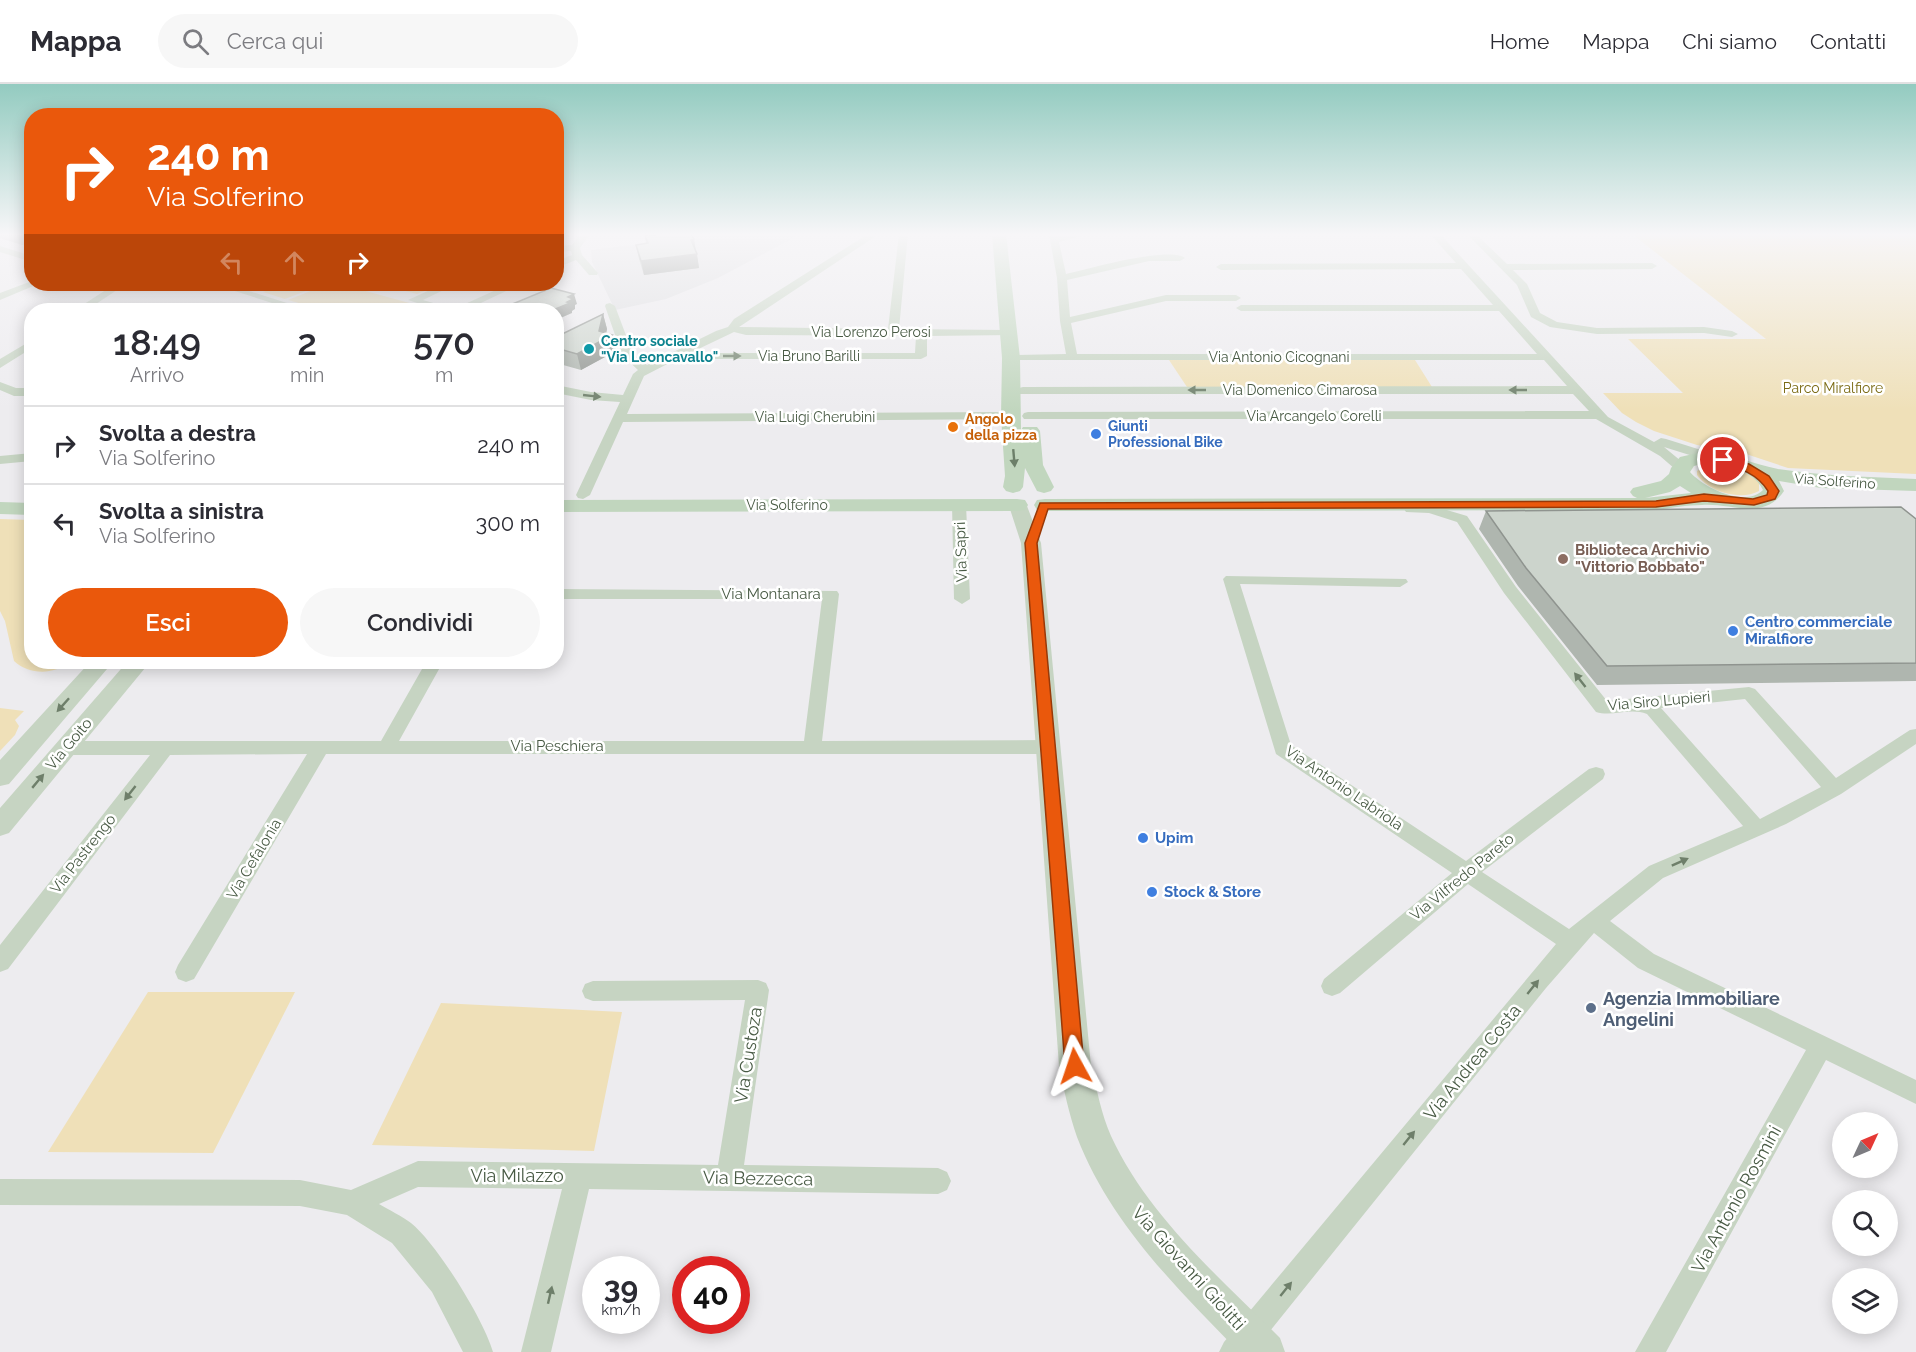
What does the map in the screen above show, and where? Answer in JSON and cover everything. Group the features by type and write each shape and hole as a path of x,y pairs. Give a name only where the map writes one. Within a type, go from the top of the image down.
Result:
{"main road":[{"path":"1004,293 1019,416 1033,465 1045,496"},
{"path":"1011,358 1023,391 1019,416 1015,497"},
{"name":"Via Solferino","path":"1045,496 1633,492 1668,486 1674,482 1680,469 1691,459 1712,458 1755,471 1821,482 1916,485"},
{"name":"Via Solferino","path":"1680,469 1684,479 1697,489 1731,501"},
{"name":"Via Solferino","path":"1755,471 1766,478 1774,491 1771,497 1763,501"},
{"name":"Via Solferino","path":"564,506 959,504 1015,497 1028,483 1045,496 1326,503 1656,504 1704,498 1763,501 1829,493 1916,498"},
{"name":"Via Solferino","path":"564,495 980,493 1015,497"},
{"path":"0,494 24,495"},
{"path":"0,508 24,509"}],"street":[{"path":"91,303 107,293"},
{"path":"244,293 271,303"},
{"path":"424,303 413,300 429,293"},
{"path":"474,303 496,293"},
{"path":"583,495 636,380 645,370 734,329 733,326 738,321 781,293"},
{"path":"893,333 897,293"},
{"path":"1063,293 1065,321 1072,358"},
{"path":"1490,293 1576,390 1612,426 1665,453 1680,469"},
{"path":"1526,293 1535,315 1554,325 1598,331 1704,330 1732,334"},
{"path":"1065,321 1166,298 1238,303 1503,308"},
{"path":"610,306 628,355 645,370"},
{"name":"Via Lorenzo Perosi","path":"734,329 746,332 1008,333"},
{"name":"Via Bruno Barilli","path":"674,356 921,356 922,332"},
{"path":"0,363 24,348"},
{"name":"Via Antonio Cicognani","path":"1011,358 1546,357"},
{"path":"0,386 14,392 24,392"},
{"name":"Via Domenico Cimarosa","path":"1023,391 1576,390"},
{"path":"564,391 591,396 628,399"},
{"path":"1598,413 1649,438 1712,458"},
{"name":"Via Arcangelo Corelli","path":"1019,416 1598,413"},
{"name":"Via Luigi Cherubini","path":"619,418 1019,416"},
{"path":"0,460 24,458"},
{"name":"Via Giovanni Giolitti","path":"1031,543 1045,496"},
{"name":"Via Giovanni Giolitti","path":"1015,497 1031,543 1075,1066 1085,1110 1103,1158 1135,1211 1250,1346"},
{"path":"1326,503 1361,510 1430,509 1465,524 1479,509 1556,509 1588,504"},
{"name":"Via Sapri","path":"959,504 962,599"},
{"name":"Via Siro Lupieri","path":"1465,524 1510,590 1602,708 1749,693 1834,789"},
{"name":"Via Antonio Labriola","path":"1400,582 1231,579 1282,748 1571,942"},
{"name":"Via Montanara","path":"564,594 831,594 812,747"},
{"name":"Via Goito","path":"0,777 96,669"},
{"name":"Via Goito","path":"0,826 133,669"},
{"path":"387,746 430,669"},
{"path":"1639,704 1653,710 1756,828"},
{"name":"Via Andrea Costa","path":"1250,1346 1571,942 1656,872 1756,828 1834,789 1916,735"},
{"name":"Via Cefalonia","path":"186,972 322,746"},
{"name":"Via Pastrengo","path":"0,962 166,747"},
{"name":"Via Peschiera","path":"65,748 1048,747"},
{"name":"Via Vilfredo Pareto","path":"1332,986 1467,871 1596,774"},
{"path":"1594,921 1646,961 1916,1092"},
{"name":"Via Custoza","path":"593,991 758,990 729,1178"},
{"name":"Via Antonio Rosmini","path":"1650,1352 1821,1047"},
{"name":"Via Milazzo","path":"351,1203 418,1174 579,1175 536,1352"},
{"name":"Via Bezzecca","path":"579,1175 938,1181"},
{"path":"0,1192 300,1193 351,1203 402,1233 442,1282 476,1344 478,1352"}],"shaded area":[{"path":"607,293 680,293 666,299 615,310"}],"green space":[{"path":"267,293 300,293 285,299"},
{"path":"305,293 374,293 409,303 299,303 288,300"},
{"name":"Parco Miralfiore","path":"1708,293 1916,293 1916,474 1788,468 1740,452 1697,445 1654,431 1636,422 1622,413 1603,393 1683,393 1628,339 1766,339"},
{"path":"1169,360 1415,360 1432,387 1187,387"},
{"path":"1706,465 1720,465 1741,471 1759,482 1759,491 1752,494 1735,495 1717,490 1697,475 1697,471"},
{"path":"0,519 24,520 24,668 14,661 5,621 0,611"},
{"path":"27,669 56,669 42,672"},
{"path":"0,708 24,711 15,720 19,726 15,735 0,751"},
{"path":"148,992 295,992 213,1153 48,1152"},
{"path":"441,1003 622,1012 594,1151 372,1145"}],"building":[{"path":"539,293 574,294 568,297 573,299 567,302 570,303 564,305 564,303 515,303"},
{"path":"603,314 599,331 612,335 577,354 564,350 564,333"},
{"name":"Centro commerciale Miralfiore","path":"1901,507 1916,519 1916,663 1607,666 1526,568 1486,511"}],"place":[{"name":"Centro sociale \"Via Leoncavallo\"","path":"589,349"},
{"name":"Angolo della pizza","path":"953,427"},
{"name":"Giunti Professional Bike","path":"1096,434"},
{"name":"Biblioteca Archivio \"Vittorio Bobbato\"","path":"1563,559"},
{"name":"Centro commerciale Miralfiore","path":"1733,631"},
{"name":"Upim","path":"1143,838"},
{"name":"Stock & Store","path":"1152,892"},
{"name":"Agenzia Immobiliare Angelini","path":"1591,1008"}],"route":[{"path":"1075,1066 1031,543 1044,505 1656,504 1704,498 1754,502 1771,497 1774,491 1766,478 1746,466 1723,460"}]}
